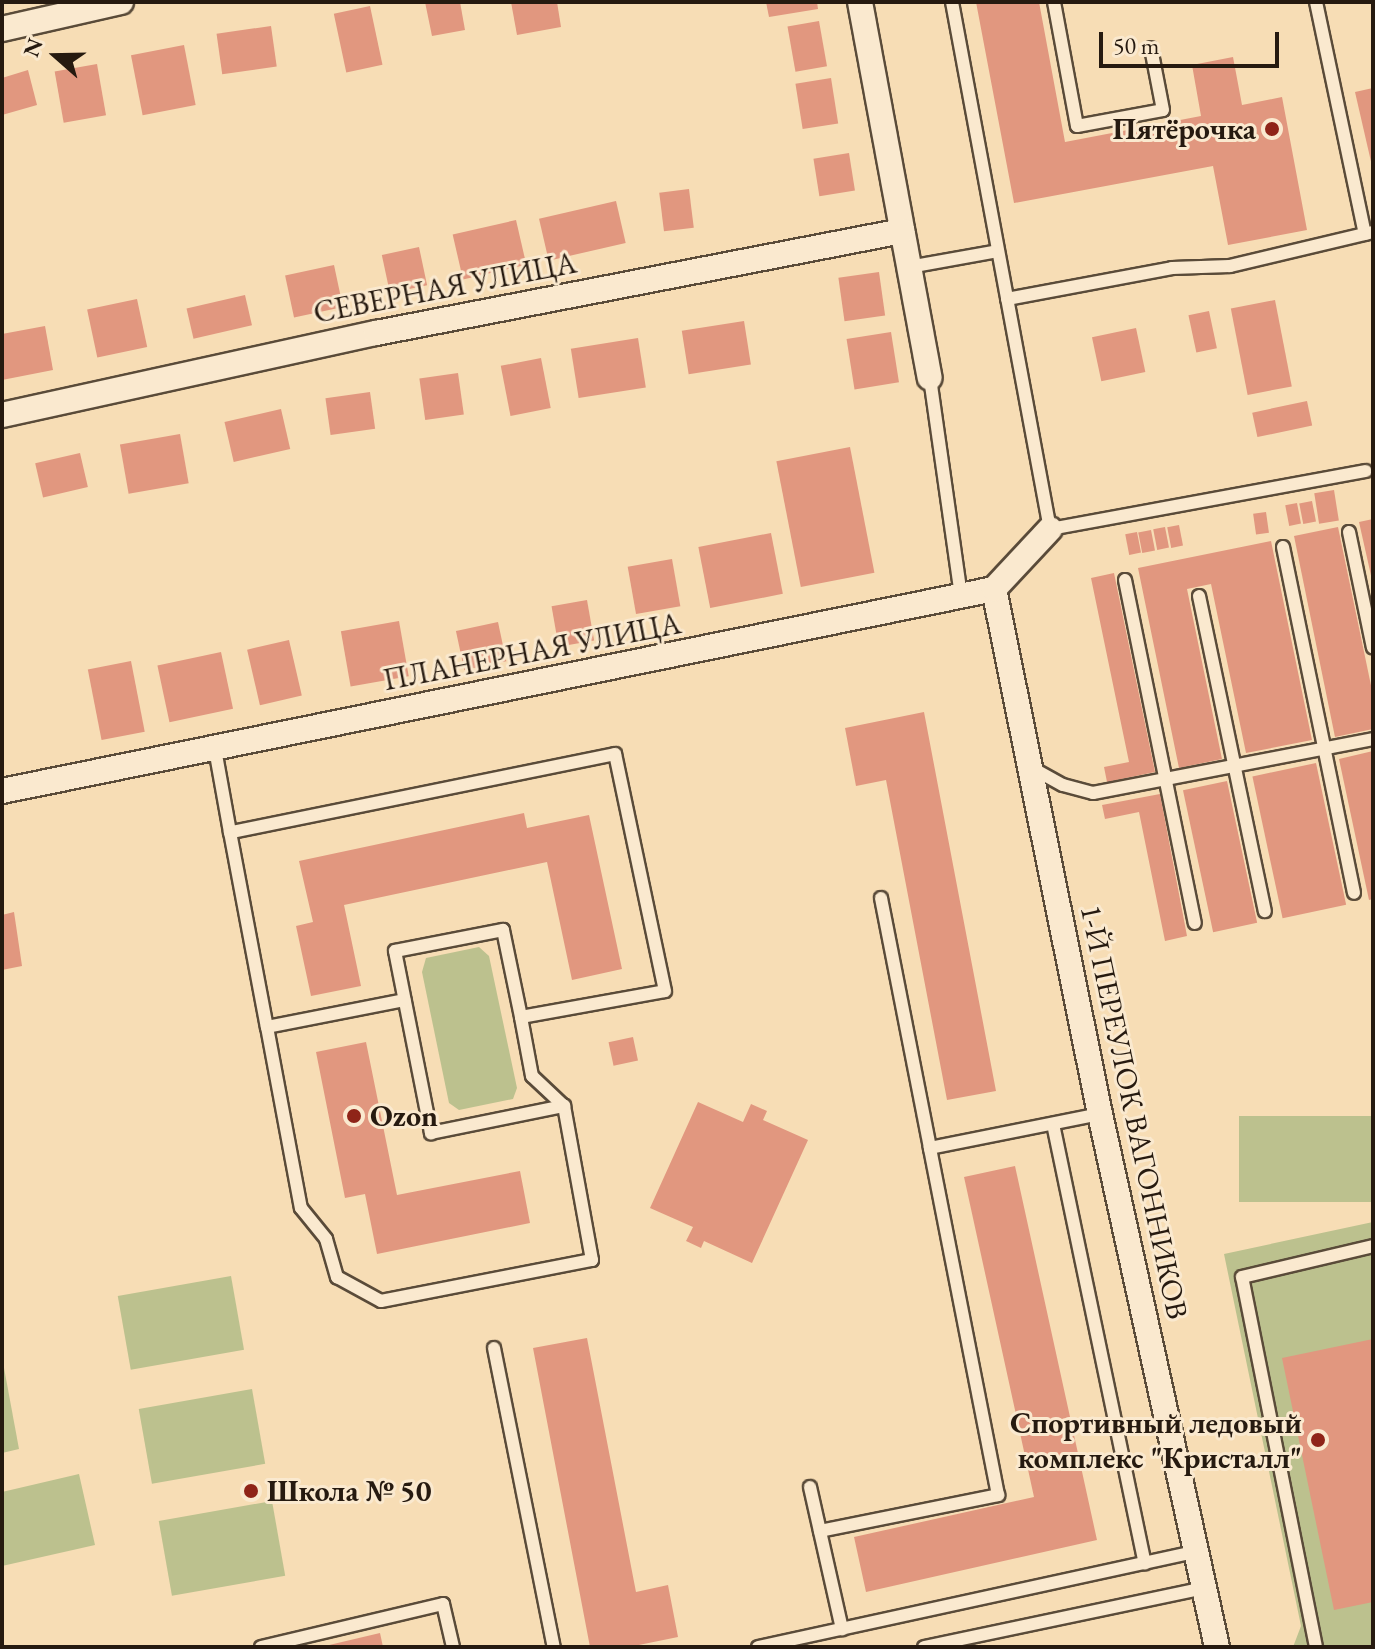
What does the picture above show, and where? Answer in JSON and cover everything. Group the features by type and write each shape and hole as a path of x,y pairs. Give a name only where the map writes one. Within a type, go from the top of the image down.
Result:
{"street":[{"path":"2,29 121,2"},
{"path":"860,2 930,378"},
{"name":"СЕВЕРНАЯ УЛИЦА","path":"2,415 376,333 902,231"},
{"path":"994,589 1050,529"},
{"name":"ПЛАНЕРНАЯ УЛИЦА","path":"2,791 994,589"},
{"name":"1-Й ПЕРЕУЛОК ВАГОННИКОВ","path":"994,589 1100,1114 1217,1647"}],"lane":[{"path":"952,2 1050,529 1366,471"},
{"path":"1054,2 1077,126 1163,110 1151,48"},
{"path":"1007,299 1172,268 1230,266 1369,233 1316,2"},
{"path":"909,267 998,251"},
{"path":"930,378 961,597"},
{"path":"1349,532 1373,648"},
{"path":"1283,547 1354,893"},
{"path":"1125,580 1195,923"},
{"path":"1199,596 1265,911"},
{"path":"1029,767 1063,785 1093,793 1373,739"},
{"path":"215,749 301,1208 326,1239 337,1277 381,1301 592,1260 564,1106 532,1076 503,930 395,951 431,1133 564,1106"},
{"path":"230,832 615,754 665,991 521,1017"},
{"path":"820,1531 998,1495 881,898"},
{"path":"267,1027 404,1000"},
{"path":"930,1148 1100,1114"},
{"path":"1053,1124 1145,1563"},
{"path":"1316,1647 1242,1277 1373,1246"},
{"path":"494,1348 554,1647"},
{"path":"810,1487 842,1629"},
{"path":"758,1647 1195,1552"},
{"path":"924,1647 1204,1588"},
{"path":"261,1647 443,1604 453,1647"}],"green space":[{"path":"479,947 489,956 517,1088 513,1099 459,1110 449,1103 422,972 426,958"},
{"path":"1239,1116 1373,1116 1373,1202 1239,1202"},
{"name":"Спортивный ледовый комплекс \"Кристалл\"","path":"1373,1222 1373,1647 1293,1647 1301,1626 1224,1254"},
{"path":"231,1276 244,1350 131,1370 118,1296"},
{"path":"2,1357 19,1449 2,1453"},
{"path":"252,1389 265,1464 152,1484 139,1409"},
{"path":"79,1474 95,1545 2,1566 2,1492"},
{"path":"272,1501 285,1576 172,1596 159,1521"}],"building":[{"path":"425,2 460,2 465,30 432,36"},
{"path":"511,2 557,2 561,27 517,35"},
{"path":"766,2 817,2 818,9 769,17"},
{"path":"976,2 1039,2 1065,142 1201,116 1192,65 1233,57 1242,105 1282,97 1307,230 1228,245 1213,166 1014,203"},
{"path":"370,6 382,65 346,72 334,14"},
{"path":"819,21 827,66 795,72 787,27"},
{"path":"271,26 277,67 222,74 217,34"},
{"path":"184,45 196,105 143,115 131,55"},
{"path":"97,64 106,115 64,123 55,71"},
{"path":"28,70 37,105 2,115 2,78"},
{"path":"831,78 838,123 803,129 795,84"},
{"path":"1373,88 1373,166 1372,166 1355,92"},
{"path":"849,153 855,191 819,196 813,159"},
{"path":"689,189 694,228 664,231 659,193"},
{"path":"616,201 626,243 549,261 539,219"},
{"path":"516,220 526,265 463,279 453,235"},
{"path":"419,247 427,285 390,293 382,255"},
{"path":"334,265 343,307 294,317 285,275"},
{"path":"879,272 885,316 845,321 838,278"},
{"path":"245,295 252,325 194,339 187,308"},
{"path":"137,299 147,347 97,358 87,310"},
{"path":"1275,300 1292,386 1248,395 1231,309"},
{"path":"1209,311 1217,348 1196,353 1188,315"},
{"path":"744,321 751,364 689,374 682,331"},
{"path":"45,326 53,370 2,380 2,334"},
{"path":"1136,328 1145,372 1101,381 1092,337"},
{"path":"891,332 899,382 855,389 847,339"},
{"path":"638,338 646,387 579,398 571,349"},
{"path":"541,358 551,408 510,416 501,366"},
{"path":"458,373 464,415 425,420 419,378"},
{"path":"370,392 375,429 331,435 325,398"},
{"path":"1307,401 1312,425 1257,437 1252,413"},
{"path":"281,409 290,449 234,462 224,422"},
{"path":"180,434 189,483 129,494 120,445"},
{"path":"850,447 874,573 801,587 776,461"},
{"path":"80,453 88,487 43,497 35,463"},
{"path":"1334,490 1339,521 1319,524 1314,493"},
{"path":"1312,501 1316,522 1303,524 1299,503"},
{"path":"1297,503 1301,524 1289,526 1285,505"},
{"path":"1266,512 1269,533 1256,535 1253,514"},
{"path":"1373,519 1373,579 1372,580 1359,522"},
{"path":"1179,525 1183,546 1171,548 1167,527"},
{"path":"1165,527 1169,548 1157,550 1153,529"},
{"path":"1338,527 1373,695 1373,729 1335,737 1294,536"},
{"path":"1151,530 1155,551 1142,553 1138,532"},
{"path":"1137,532 1141,553 1129,555 1125,534"},
{"path":"771,533 783,594 710,608 698,547"},
{"path":"1271,541 1312,740 1246,753 1211,584 1187,589 1222,759 1179,768 1138,568"},
{"path":"672,559 680,606 636,614 628,567"},
{"path":"1114,573 1155,772 1107,782 1104,767 1129,762 1091,578"},
{"path":"587,600 594,640 559,647 552,606"},
{"path":"399,621 409,676 351,686 341,631"},
{"path":"498,622 506,661 464,670 456,631"},
{"path":"289,640 302,696 260,705 247,650"},
{"path":"221,652 233,709 169,722 157,666"},
{"path":"131,661 145,732 102,740 88,669"},
{"path":"924,712 996,1091 947,1100 886,780 856,786 845,728"},
{"path":"1373,751 1373,899 1369,900 1339,759"},
{"path":"1316,763 1346,905 1283,918 1252,777"},
{"path":"1227,781 1257,923 1213,932 1183,790"},
{"path":"1160,794 1187,936 1165,941 1139,812 1105,819 1102,805"},
{"path":"524,813 527,828 589,815 622,969 572,980 547,862 344,905 361,986 311,996 296,926 313,922 299,861"},
{"path":"14,912 22,966 2,970 2,915"},
{"path":"633,1037 638,1060 614,1066 609,1042"},
{"path":"366,1042 397,1195 520,1171 530,1223 377,1254 365,1194 345,1198 316,1052"},
{"path":"698,1102 743,1122 751,1104 767,1111 763,1120 808,1140 752,1263 704,1241 701,1248 686,1241 693,1227 650,1208"},
{"path":"1015,1166 1097,1540 866,1592 854,1537 1034,1497 964,1177"},
{"path":"587,1338 636,1592 668,1585 678,1637 629,1647 590,1647 533,1348"},
{"path":"1373,1339 1373,1602 1334,1610 1282,1358"},
{"path":"380,1633 383,1647 325,1647 325,1646"}],"place":[{"name":"Пятёрочка","path":"1272,129"},
{"name":"Ozon","path":"354,1116"},
{"name":"Спортивный ледовый комплекс \"Кристалл\"","path":"1318,1440"},
{"name":"Школа № 50","path":"251,1491"}]}
